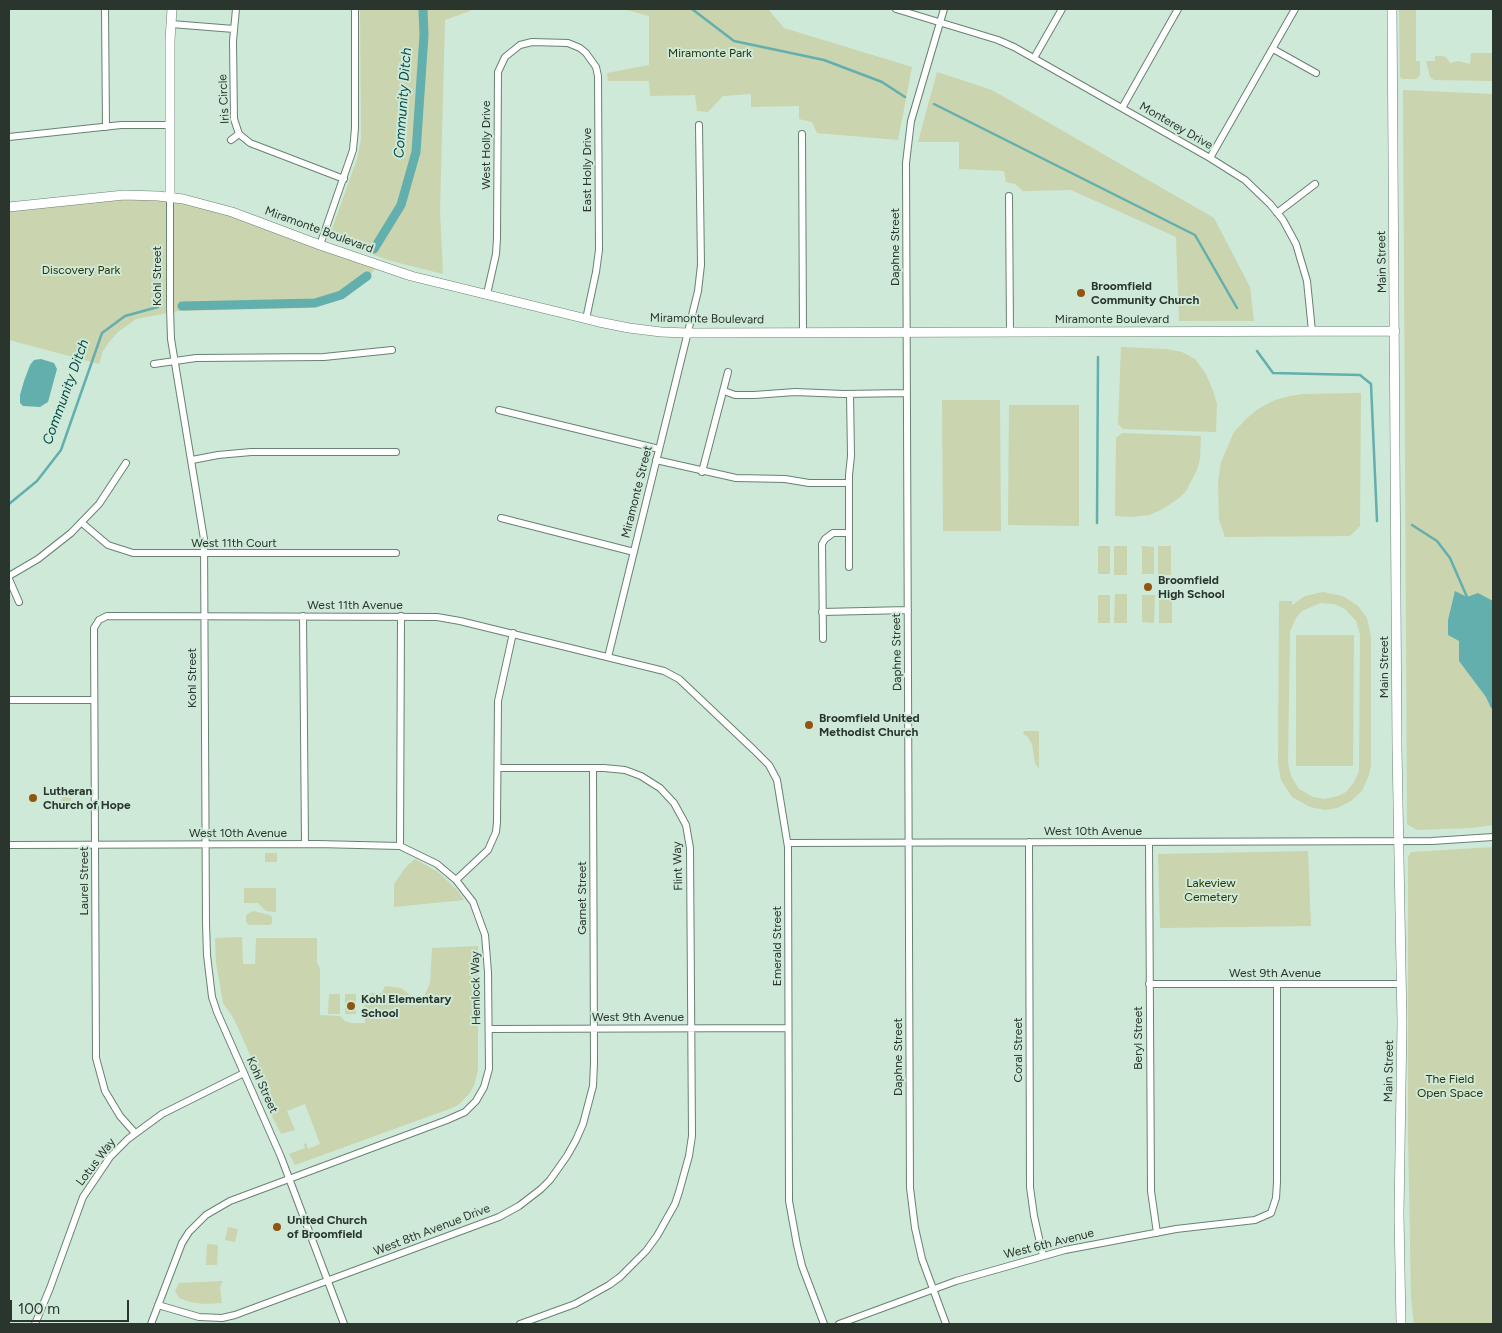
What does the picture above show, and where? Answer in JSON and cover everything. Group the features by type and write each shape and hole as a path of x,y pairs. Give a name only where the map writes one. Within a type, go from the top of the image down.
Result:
{"street":[{"path":"105,9 106,127"},
{"name":"Kohl Street","path":"172,9 170,313 175,361 192,460 205,554 207,955 212,996 217,1012 290,1179 344,1324"},
{"name":"Iris Circle","path":"236,9 234,28 234,120 239,134 250,143 344,179"},
{"path":"320,245 353,150 355,128 355,9"},
{"name":"Monterey Drive","path":"896,9 998,40 1034,58 1210,158 1245,180 1258,191 1277,213 1292,236 1304,264 1310,299 1312,331"},
{"name":"Daphne Street","path":"944,9 915,102 907,145 906,163 911,1198 920,1251 946,1324"},
{"path":"1034,58 1062,9"},
{"path":"1122,108 1178,9"},
{"path":"1210,158 1295,9"},
{"name":"Main Street","path":"1392,9 1398,841 1401,984 1401,1324"},
{"path":"171,24 234,28"},
{"name":"West Holly Drive","path":"487,294 497,238 498,72 506,57 520,45 532,42 561,42"},
{"name":"East Holly Drive","path":"561,42 573,44 586,53 596,67 598,76 598,250 596,272 586,318"},
{"path":"1273,48 1316,73"},
{"path":"9,137 106,127 170,125"},
{"name":"Miramonte Street","path":"608,657 698,291 701,265 699,125"},
{"path":"231,140 239,134"},
{"path":"802,134 803,332"},
{"path":"1277,213 1314,184"},
{"name":"Miramonte Boulevard","path":"9,207 124,195 170,197 206,204 411,276 629,328 687,333 1395,330"},
{"path":"1009,196 1010,332"},
{"path":"154,364 196,358 324,357 392,350"},
{"path":"702,472 728,372"},
{"path":"724,391 735,395 795,392 850,394 907,393"},
{"path":"849,567 849,483 852,456 850,394"},
{"path":"499,410 659,449"},
{"path":"192,460 251,452 396,452"},
{"path":"656,460 702,472 736,478 785,479 809,483 849,483"},
{"path":"19,602 9,578 46,553 82,523 103,499 126,462"},
{"path":"501,518 634,552"},
{"name":"West 11th Court","path":"82,523 101,541 125,552 149,554 396,553"},
{"path":"823,639 822,544 825,539 833,534 849,533"},
{"path":"822,612 908,610"},
{"name":"West 11th Avenue","path":"99,620 107,616 401,616 446,618 608,657"},
{"path":"303,616 305,844"},
{"path":"400,846 401,616"},
{"name":"Laurel Street","path":"99,620 94,628 96,1033 98,1068 111,1103 135,1133"},
{"path":"456,880 488,850 493,840 497,822 498,701 513,634"},
{"name":"Emerald Street","path":"608,657 664,671 679,678 769,765 777,780 788,843 789,1201 800,1259 824,1324"},
{"path":"9,700 94,700"},
{"name":"Flint Way","path":"498,768 625,770 650,781 660,788 674,803 686,825 690,848 692,1136 680,1192 667,1220 646,1251 633,1265 609,1285 575,1304 520,1324"},
{"name":"Garnet Street","path":"593,768 594,1029"},
{"name":"West 10th Avenue","path":"788,843 1454,841 1493,837"},
{"name":"Coral Street","path":"1029,842 1030,1178 1034,1216 1044,1256"},
{"name":"Beryl Street","path":"1150,842 1151,1191 1157,1233"},
{"name":"West 10th Avenue","path":"9,845 305,844 400,846 437,864 456,880"},
{"name":"Hemlock Way","path":"151,1324 179,1250 189,1232 206,1215 230,1201 439,1124 465,1112 476,1101 488,1077 488,964 485,935 473,902 456,880"},
{"name":"West 9th Avenue","path":"1149,984 1401,984"},
{"name":"West 6th Avenue","path":"839,1324 933,1290 1044,1256 1157,1233 1255,1220 1271,1213 1276,1198 1277,1182 1277,984"},
{"name":"West 9th Avenue","path":"489,1029 788,1028"},
{"name":"West 8th Avenue Drive","path":"158,1305 199,1317 222,1318 235,1315 499,1217 519,1206 541,1189 568,1156 583,1124 592,1086 594,1029"},
{"name":"Lotus Way","path":"35,1324 83,1197 110,1157 144,1125 176,1106 244,1073"}],"green space":[{"path":"360,9 475,9 445,20 440,210 443,274 391,261 339,242 335,240 331,232 357,159 361,139"},
{"name":"Miramonte Park","path":"623,9 768,9 784,28 912,67 898,140 817,133 812,122 799,119 799,106 751,107 751,94 723,96 708,112 697,111 695,95 650,96 649,81 608,81 607,73 649,65 649,16"},
{"path":"1399,9 1416,9 1416,61 1420,61 1420,75 1416,79 1403,79 1400,77"},
{"path":"1471,53 1493,53 1493,81 1434,80 1430,77 1426,61 1435,61 1435,56 1442,56 1446,57 1450,63 1458,61 1470,64"},
{"path":"937,72 992,90 1214,218 1250,287 1254,321 1179,321 1176,237 1071,190 1023,191 1015,184 1006,182 1004,171 959,169 959,142 918,142"},
{"path":"1403,90 1493,94 1493,825 1471,828 1417,830 1407,824"},
{"name":"Discovery Park","path":"84,198 183,199 377,265 369,277 352,292 331,302 308,308 178,311 136,319 118,332 109,342 103,351 99,364 9,340 9,207"},
{"path":"1121,347 1166,349 1182,352 1195,359 1206,374 1217,404 1216,432 1123,429 1118,424"},
{"path":"1361,393 1360,526 1350,536 1225,537 1219,520 1218,482 1221,462 1234,432 1246,419 1258,409 1275,400 1290,396"},
{"path":"942,400 1000,400 1001,531 943,531"},
{"path":"1009,405 1079,405 1079,526 1008,525"},
{"path":"1122,433 1201,436 1200,459 1197,470 1186,491 1178,499 1149,515 1115,516 1116,438"},
{"path":"1098,546 1110,546 1110,574 1098,574"},
{"path":"1114,546 1127,546 1127,575 1114,575"},
{"path":"1142,546 1154,547 1154,574 1142,574"},
{"path":"1158,546 1171,546 1171,575 1158,575"},
{"path":"1323,592 1343,596 1358,606 1367,618 1371,637 1371,765 1369,775 1362,791 1351,801 1337,808 1325,810 1310,807 1292,797 1281,780 1278,763 1279,601 1292,601 1292,605 1305,596","holes":["1320,603 1334,604 1345,609 1356,621 1360,634 1359,771 1354,782 1346,792 1325,799 1313,797 1299,789 1291,776 1288,763 1290,631 1296,618 1302,611"]},
{"path":"1115,594 1127,594 1127,623 1114,623"},
{"path":"1159,594 1172,594 1172,623 1159,623"},
{"path":"1098,595 1110,595 1110,623 1098,623"},
{"path":"1142,595 1155,595 1154,623 1142,622"},
{"path":"1296,635 1354,635 1353,766 1296,766"},
{"path":"1024,731 1039,731 1039,769 1035,763 1032,744 1027,736 1023,734"},
{"path":"63,797 71,798 70,810 64,810 61,800"},
{"name":"The Field Open Space","path":"1493,847 1493,1324 1414,1324 1411,1297 1408,1134 1408,857 1411,852"},
{"name":"Lakeview Cemetery","path":"1308,851 1311,926 1160,928 1158,854"},
{"path":"265,853 277,853 277,862 265,862"},
{"path":"415,859 438,872 458,891 464,900 394,907 394,884 405,868"},
{"path":"244,888 276,888 276,912 266,911 258,903 244,903"},
{"path":"253,911 270,915 272,923 270,925 249,925 246,922 246,915"},
{"path":"242,937 243,964 255,964 256,938 317,938 317,962 320,969 320,1015 340,1016 345,1021 351,1023 365,1023 364,993 382,993 385,986 401,988 413,997 420,1006 430,983 432,948 478,946 478,1070 474,1086 469,1094 452,1108 295,1165 289,1154 305,1148 304,1144 306,1143 308,1149 320,1144 305,1104 287,1111 295,1130 281,1134 272,1116 267,1093 234,1019 223,1003 216,963 215,938"},
{"path":"329,994 340,994 340,1014 328,1014"},
{"path":"345,994 356,994 356,1014 345,1014"},
{"path":"228,1227 238,1229 235,1242 225,1240"},
{"path":"207,1244 218,1245 217,1265 206,1265"},
{"path":"223,1281 220,1287 222,1303 204,1304 190,1302 179,1298 175,1291 179,1283"}],"water":[{"path":"41,359 54,363 57,369 48,402 40,407 23,406 20,403 20,395 30,365 34,360"},
{"path":"1455,591 1467,597 1478,593 1493,601 1493,709 1459,661 1459,641 1448,635 1448,620"}],"waterway":[{"name":"Community Ditch","path":"374,249 401,205 416,152 424,35 423,9"},
{"path":"692,9 734,41 824,60 882,82 905,97"},
{"path":"934,104 1195,235 1237,308"},
{"name":"Community Ditch","path":"182,306 315,303 341,295 367,276"},
{"name":"Community Ditch","path":"9,504 37,481 61,450 102,333 125,316 158,307"},
{"path":"1257,351 1273,373 1360,375 1371,384 1377,521"},
{"path":"1097,523 1098,357"},
{"path":"1412,525 1437,541 1450,558 1467,597"}],"place":[{"name":"Broomfield Community Church","path":"1081,293"},
{"name":"Broomfield High School","path":"1148,587"},
{"name":"Broomfield United Methodist Church","path":"809,725"},
{"name":"Lutheran Church of Hope","path":"33,798"},
{"name":"Kohl Elementary School","path":"351,1006"},
{"name":"United Church of Broomfield","path":"277,1227"}]}
